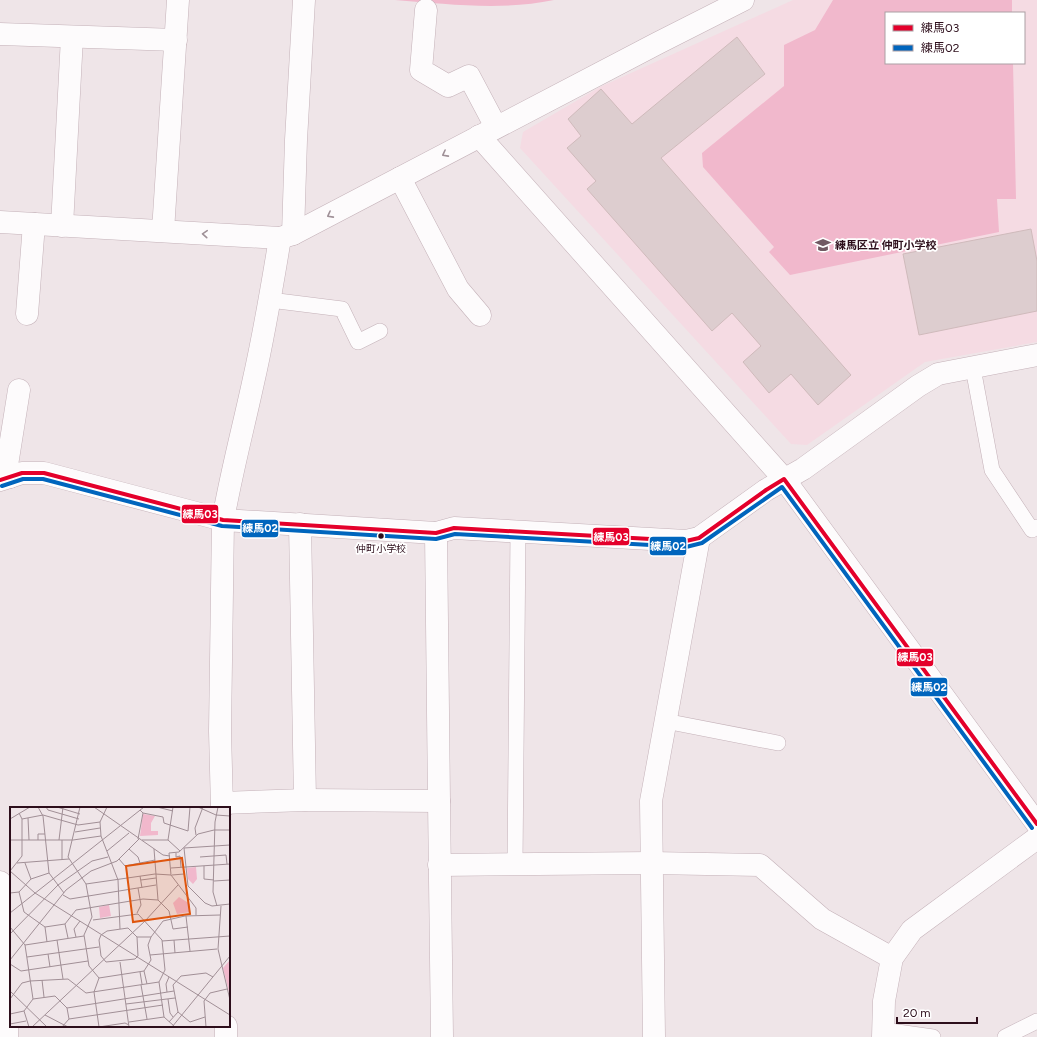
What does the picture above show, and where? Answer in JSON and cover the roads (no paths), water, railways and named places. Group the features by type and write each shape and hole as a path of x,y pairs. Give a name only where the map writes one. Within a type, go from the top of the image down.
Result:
{"street":[{"path":"163,231 178,0"},
{"path":"304,0 296,140 287,236 270,300 223,520 220,731 222,806 305,800 438,801"},
{"path":"0,222 287,236 743,0"},
{"path":"426,10 421,70 448,86 469,76 488,131 784,479 1037,824"},
{"path":"0,34 176,40"},
{"path":"62,226 72,37"},
{"path":"400,178 458,289 480,315"},
{"path":"27,314 34,224"},
{"path":"19,390 5,479 22,473 44,473 223,520 436,533 454,528 686,541 699,538 766,490 803,469 918,386 938,374 1037,356"},
{"path":"300,524 305,800"},
{"path":"436,533 442,1037"},
{"path":"654,1037 651,801 699,538"},
{"path":"883,1033 884,1001 892,958 912,930 1037,838"},
{"path":"439,865 652,863 760,865 822,919 892,958"},
{"path":"0,882 8,998 6,1037"}],"lane":[{"path":"270,300 342,309 358,342 380,331"},
{"path":"973,368 992,470 1032,530 1037,526"},
{"path":"515,865 518,531"},
{"path":"665,720 778,743"},
{"path":"1005,1037 1037,1021"},
{"path":"883,1033 933,1037"}],"place":[{"name":"練馬区立 仲町小学校","path":"823,245"},
{"name":"仲町小学校","path":"381,536"}]}
